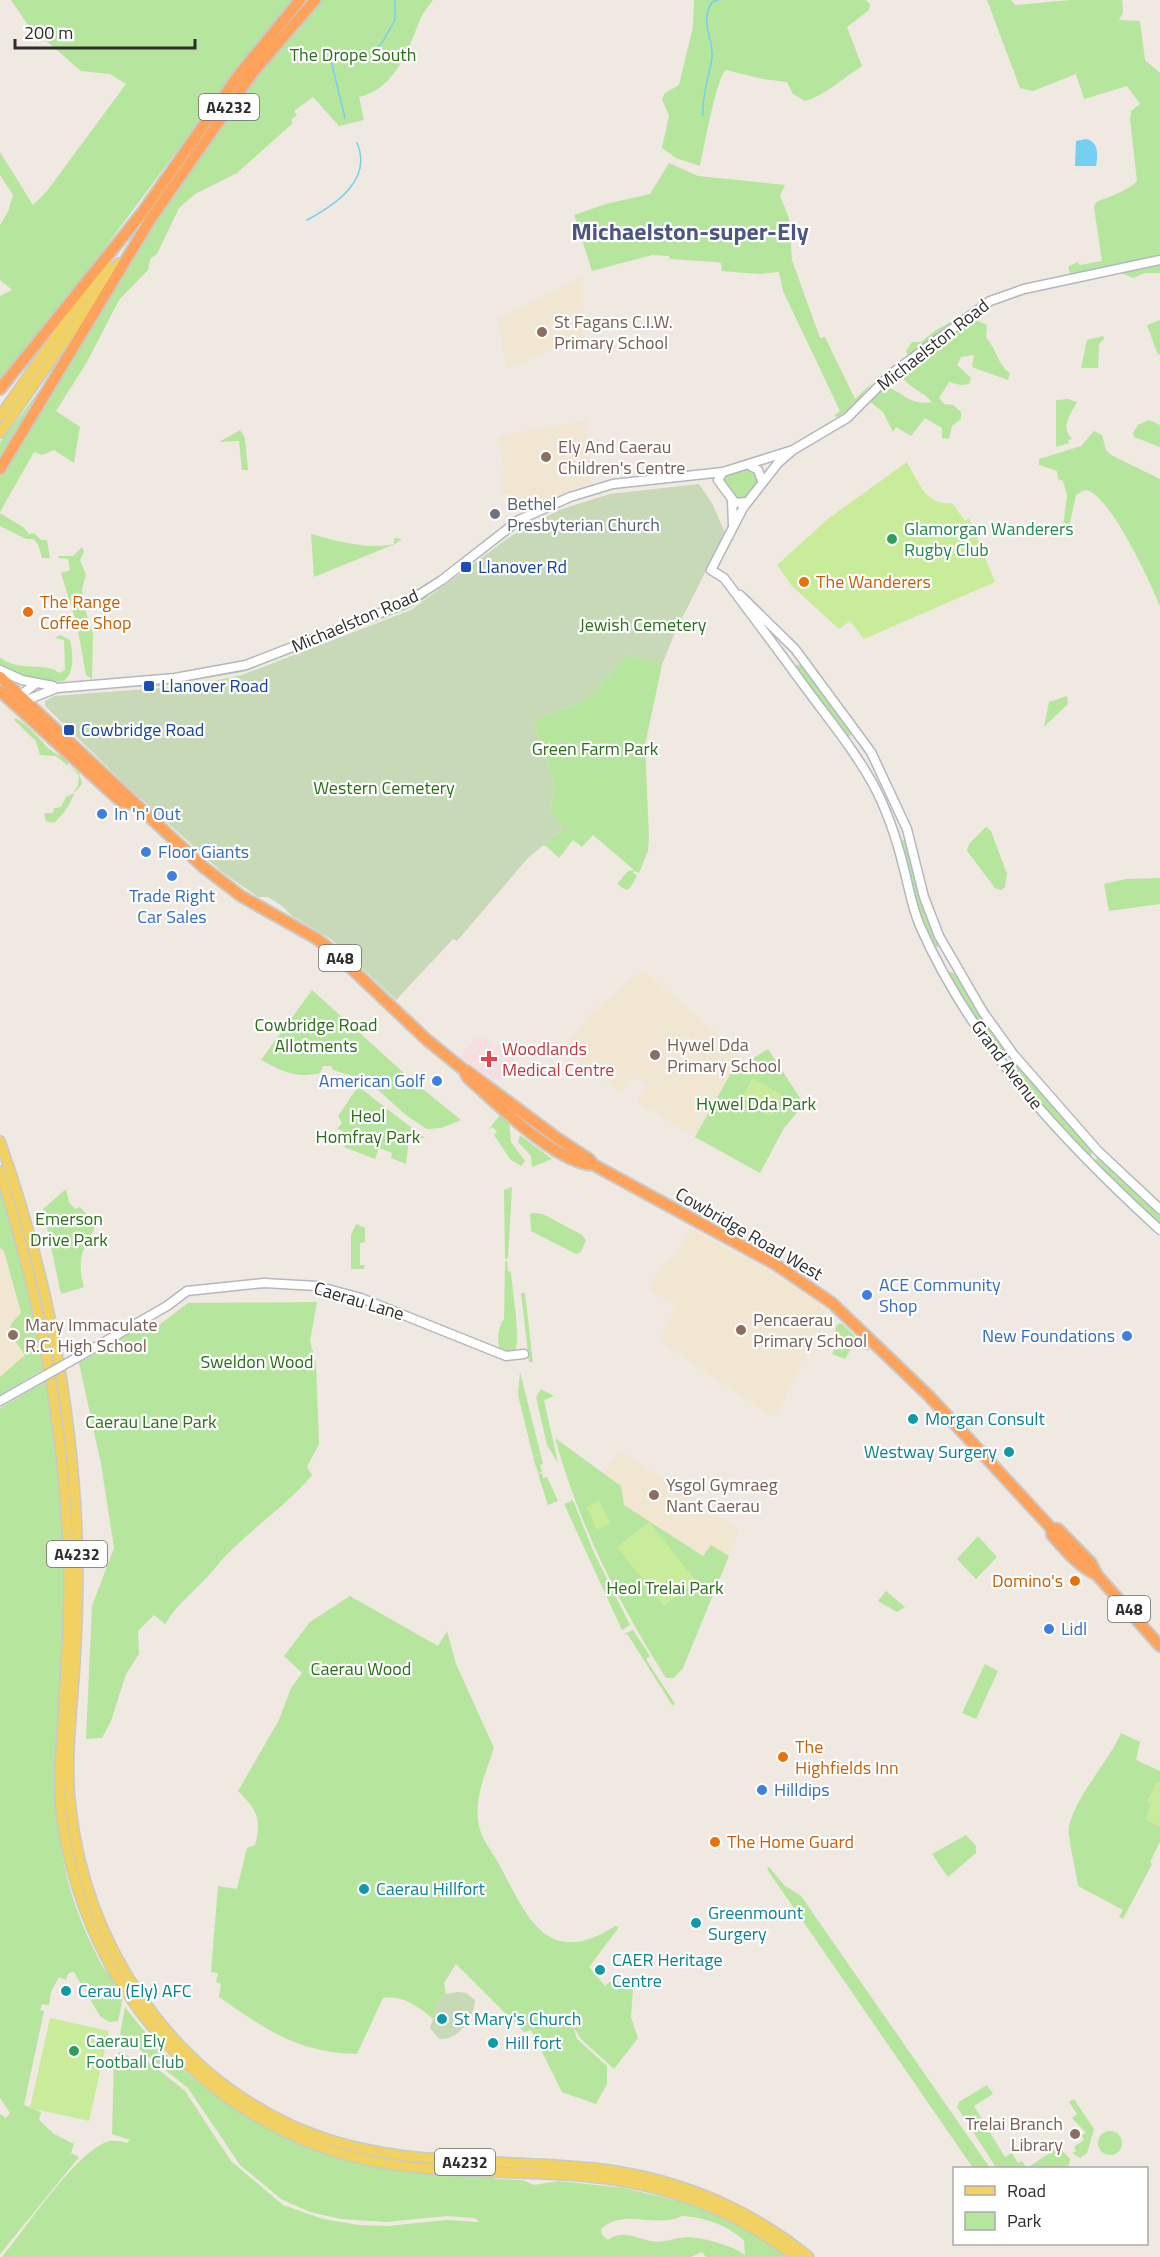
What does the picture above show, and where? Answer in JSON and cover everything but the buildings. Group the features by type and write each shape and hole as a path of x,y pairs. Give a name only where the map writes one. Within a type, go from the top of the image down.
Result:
{"highway":[{"name":"A4232","path":"146,217 238,76 300,0"},
{"name":"A4232","path":"146,217 254,71 315,0"},
{"path":"0,389 146,217"},
{"path":"0,469 146,217"},
{"name":"Cowbridge Road West","path":"0,677 60,748 116,797 133,804"},
{"name":"Cowbridge Road West","path":"0,691 21,701 122,789 133,804 225,885 317,939 335,953 427,1040 464,1070 473,1073 594,1165 775,1264 821,1293 867,1334 921,1388 1051,1528 1052,1535 1062,1547 1085,1569 1096,1575 1160,1646"}],"main road":[{"name":"A4232","path":"0,416 146,217"},
{"name":"A4232","path":"0,433 146,217"},
{"name":"A4232","path":"0,1142 27,1227 46,1300 62,1385 74,1482 77,1625 70,1758 70,1807 80,1861 97,1918 117,1970"},
{"name":"A4232","path":"0,1171 18,1228 47,1347 65,1485 69,1551 61,1808 70,1862 88,1922 163,2042 212,2087 261,2120 315,2145 392,2165 571,2175 628,2182 684,2195 752,2228 795,2257"},
{"name":"A4232","path":"145,2012 216,2079 264,2110 316,2135 383,2154 433,2160 591,2168 655,2178 690,2188 732,2207 777,2233 809,2257"}],"street":[{"name":"Michaelston Road","path":"749,465 794,450 847,418 899,368 993,299 1034,286 1160,260"},
{"name":"Michaelston Road","path":"762,481 794,450"},
{"path":"719,485 718,477 723,472 749,465 758,470 762,481 733,525"},
{"name":"Michaelston Road","path":"21,701 57,688 175,678 246,664 406,603 442,580 510,526 554,503 613,484 723,472"},
{"path":"698,475 719,485 732,500 738,503 747,502"},
{"path":"732,500 733,525"},
{"name":"Grand Avenue","path":"733,525 711,570 724,578 855,753 896,839 916,916 960,1001 1003,1064 1087,1161 1160,1230"},
{"name":"Grand Avenue","path":"732,589 774,626 800,656 867,746 909,835 928,910 952,961 1014,1055 1098,1151 1160,1209"},
{"path":"789,664 800,656"},
{"name":"Michaelston Road","path":"0,670 35,684 57,688"},
{"path":"21,701 35,684"},
{"path":"855,753 867,746"},
{"path":"867,774 879,768"},
{"path":"896,839 909,835"},
{"path":"937,960 952,961"},
{"path":"1087,1161 1098,1151"},
{"name":"Caerau Lane","path":"0,1401 167,1306 187,1291 264,1283 296,1284 340,1292 428,1323 506,1356 524,1354"}],"shaded area":[{"name":"St Fagans C.I.W. Primary School","path":"583,277 584,346 565,345 507,368 497,319"},
{"name":"Ely And Caerau Children's Centre","path":"587,421 586,445 589,446 591,468 589,483 527,506 503,494 500,480 504,472 498,436"},
{"name":"Hywel Dda Primary School","path":"643,970 746,1059 738,1063 695,1137 637,1102 646,1085 632,1077 622,1093 562,1050 589,1015"},
{"name":"Woodlands Medical Centre","path":"476,1036 517,1053 505,1079 493,1080 460,1057"},
{"name":"Pencaerau Primary School","path":"690,1228 777,1275 826,1309 778,1412 772,1417 659,1340 677,1306 651,1292 650,1287 662,1264 675,1256"},
{"name":"Mary Immaculate R.C. High School","path":"0,1248 4,1251 31,1356 0,1381"},
{"name":"Ysgol Gymraeg Nant Caerau","path":"621,1451 735,1526 738,1533 729,1556 711,1545 704,1556 623,1505 621,1486 604,1473"}],"green space":[{"path":"11,0 293,0 265,33 74,289 0,382 0,296 12,290 0,280 0,225 8,212 13,195 0,175 0,152 33,205 47,191 126,84 110,74 81,71 28,25"},
{"name":"The Drope South","path":"321,0 433,0 422,15 405,55 391,77 371,93 359,97 364,120 339,126 313,97 294,111 297,115 291,120 293,123 237,173 195,194 179,208 157,254 150,259 148,270 119,300 87,362 56,411 80,427 74,463 54,450 42,455 34,452 0,512 0,477 142,242 265,65"},
{"path":"694,0 866,0 870,4 869,10 847,27 862,66 827,90 805,101 793,94 787,82 726,70 714,99 700,166 676,158 662,148 669,116 662,99 665,93 679,85 693,27"},
{"path":"987,0 1011,0 1015,5 1070,0 1122,0 1123,12 1119,20 1140,21 1145,60 1160,73 1160,273 1145,273 1133,278 1120,273 1092,279 1071,276 1068,267 1077,262 1080,265 1102,261 1094,207 1096,202 1123,191 1137,181 1130,119 1131,111 1140,104 1127,86 1084,99 1076,74 1033,91 1020,88"},
{"path":"669,163 698,176 785,185 780,196 789,218 792,260 820,338 825,337 855,399 873,382 854,405 851,403 853,406 839,417 834,416 840,411 783,291 779,272 758,274 722,271 721,263 670,259 669,256 652,255 592,271 574,215 606,204 650,194"},
{"path":"964,315 987,325 986,337 1002,365 1010,373 1008,380 972,367 974,355 961,357 957,365 971,378 969,384 949,382 939,398 944,404 953,405 961,412 961,419 952,426 949,439 942,438 942,428 925,418 911,436 896,427 893,432 883,412 869,401 878,391 890,388 914,401 932,402 903,378 905,368 911,361 906,351 912,342 921,342 936,330"},
{"path":"1160,320 1160,354 1158,355 1147,325"},
{"path":"1103,336 1104,339 1099,344 1098,368 1081,368 1087,340"},
{"path":"43,388 0,463 0,442"},
{"path":"1068,399 1077,402 1066,425 1072,439 1068,440 1069,443 1056,447 1056,400"},
{"path":"1149,420 1160,425 1160,447 1134,437 1133,433 1138,425"},
{"path":"240,430 245,438 248,470 242,470 239,441 219,442"},
{"path":"1094,431 1102,435 1106,450 1111,455 1160,479 1160,606 1127,539 1105,505 1094,494 1085,490 1076,495 1067,536 1062,535 1067,495 1063,481 1058,479 1057,471 1039,465 1039,459 1081,446"},
{"name":"Glamorgan Wanderers Rugby Club","path":"907,462 929,497 943,503 952,503 965,521 969,518 995,582 864,639 850,621 839,629 792,586 777,565 829,518"},
{"path":"747,469 755,471 758,479 747,497 738,500 727,489 722,477"},
{"name":"Western Cemetery","path":"699,484 713,505 725,533 676,630 662,665 627,654 595,691 577,704 536,719 534,725 555,784 550,811 563,829 527,859 457,941 453,939 396,1000 331,939 292,916 268,897 258,897 222,872 130,789 45,706 45,701 54,696 188,686 242,675 411,610 511,536 559,510 610,494"},
{"path":"0,513 23,527 29,534 34,533 41,540 47,540 50,558 42,558 38,544 33,539 26,539 0,526"},
{"path":"311,534 352,544 373,546 394,544 394,538 402,539 395,544 314,577"},
{"path":"82,547 84,552 80,560 86,575 82,588 83,603 93,634 92,679 86,675 77,625 61,573 70,570 68,559 58,558 58,556 73,556"},
{"path":"427,594 428,597 410,608 243,672 154,687 154,684 241,670 399,610"},
{"path":"60,635 70,640 72,651 72,668 64,681 53,682 27,678 27,676 24,677 0,665 0,657 6,662 22,666 48,668 59,673 65,670 64,640 55,638"},
{"name":"Green Farm Park","path":"627,654 662,665 645,745 648,851 639,873 633,872 637,876 630,888 626,890 617,884 628,871 634,870 593,835 582,847 573,840 559,858 543,846 563,829 550,811 555,784 534,725 536,719 577,704 595,691"},
{"path":"802,664 855,732 847,738 795,669 797,665"},
{"path":"1067,696 1068,704 1044,727 1049,702"},
{"path":"16,718 50,750 68,761 68,766 56,756 40,755 36,741 14,720"},
{"path":"68,766 79,773 82,784 75,792 79,775"},
{"path":"74,793 66,809 54,823 46,821 44,813 53,813 54,808 61,807 66,797"},
{"path":"986,827 991,831 1007,874 1005,887 1001,890 995,888 967,851 969,844"},
{"path":"906,840 942,945 933,949 921,923 901,842"},
{"path":"1160,878 1160,904 1109,911 1104,884 1126,879"},
{"path":"946,971 958,974 1009,1054 1004,1058 973,1018"},
{"name":"Cowbridge Road Allotments","path":"312,990 414,1082 461,1120 441,1128 427,1129 407,1116 368,1081 333,1070 331,1066 323,1066 320,1073 304,1075 283,1071 261,1060"},
{"name":"Hywel Dda Park","path":"768,1049 804,1104 784,1128 760,1173 695,1137 736,1064 741,1066"},
{"path":"1014,1061 1093,1151 1091,1155 1087,1156 1056,1123 1011,1068"},
{"path":"753,1078 783,1096 771,1116 741,1098"},
{"name":"Heol Homfray Park","path":"359,1087 425,1138 409,1138 406,1164 391,1158 392,1153 379,1148 375,1159 344,1147 347,1138 341,1130 337,1129 342,1123 338,1116"},
{"path":"501,1114 509,1121 511,1142 525,1161 521,1166 510,1159 494,1135 497,1131 492,1127 488,1130"},
{"path":"520,1135 552,1159 532,1167 531,1156 518,1142"},
{"path":"1096,1158 1102,1159 1160,1213 1160,1225 1094,1164"},
{"path":"0,1177 46,1368 0,1395 0,1377 25,1355 10,1334 11,1324 21,1313 4,1251 0,1248"},
{"path":"512,1187 508,1258 505,1259 504,1190"},
{"name":"Emerson Drive Park","path":"66,1189 69,1202 75,1209 80,1207 96,1225 82,1254 81,1268 84,1287 61,1294 43,1209"},
{"path":"530,1214 543,1214 582,1235 586,1240 581,1252 576,1254 531,1231"},
{"path":"356,1224 365,1228 365,1242 360,1243 360,1265 365,1265 364,1269 351,1269 351,1235"},
{"path":"505,1261 507,1261 508,1271 511,1272 517,1325 517,1345 515,1351 509,1353 501,1351 498,1339 500,1326 504,1320"},
{"path":"521,1293 525,1293 533,1362 529,1362"},
{"name":"Sweldon Wood","path":"317,1302 310,1341 316,1364 319,1444 307,1467 312,1475 302,1487 226,1556 176,1608 165,1624 154,1615 138,1631 139,1654 126,1674 111,1721 102,1738 86,1739 92,1606 114,1548 101,1464 79,1363 145,1324 151,1331 188,1303"},
{"path":"841,1323 869,1349 868,1351 853,1345 845,1359 832,1354 840,1335 835,1331 837,1325"},
{"path":"520,1372 543,1464 540,1465 542,1472 538,1473 533,1457 540,1455 533,1456 518,1395"},
{"path":"48,1380 58,1466 64,1552 64,1610 57,1760 62,1850 68,1880 82,1924 102,1965 121,1991 122,2001 118,2021 109,2022 100,2016 74,1972 69,1973 66,1980 59,1977 51,1992 49,2005 42,2004 40,2010 44,2011 24,2105 41,2112 39,2120 54,2134 74,2144 71,2153 79,2157 0,2254 0,2114 6,2118 10,2113 0,2098 0,1408"},
{"path":"541,1389 554,1396 544,1400 558,1463 547,1445 536,1397"},
{"name":"Heol Trelai Park","path":"555,1438 621,1486 624,1505 703,1556 711,1545 729,1556 683,1668 674,1678 666,1678 616,1592 576,1502"},
{"path":"542,1473 543,1478 547,1477 558,1501 548,1505 538,1474"},
{"path":"573,1500 594,1553 630,1625 622,1630 564,1504"},
{"path":"599,1500 610,1523 597,1530 587,1507"},
{"path":"649,1522 696,1581 664,1606 617,1547"},
{"path":"978,1536 997,1557 976,1579 957,1559"},
{"path":"886,1591 905,1607 897,1612 878,1601"},
{"name":"Caerau Wood","path":"350,1596 438,1646 447,1631 456,1664 494,1748 478,1801 481,1832 530,1919 556,1940 572,1942 592,1938 615,1926 619,1927 589,1967 605,1986 612,1980 633,1989 631,2017 638,2038 614,2069 581,2039 573,2026 577,2039 607,2066 607,2084 596,2104 562,2092 531,2030 524,2032 456,1964 444,1983 446,1994 437,2005 433,2019 410,2002 397,1998 383,1998 357,2054 336,2053 284,2038 252,2020 219,1997 221,1984 216,1982 218,1973 211,1972 218,1886 237,1889 247,1848 255,1845 258,1828 254,1810 238,1791 279,1720 291,1688 302,1673 284,1656 310,1622"},
{"path":"633,1630 650,1656 646,1659 675,1704 672,1705 628,1635 624,1634"},
{"path":"985,1664 998,1671 976,1719 962,1713"},
{"path":"1121,1733 1140,1742 1136,1760 1160,1771 1160,1784 1157,1783 1147,1802 1152,1804 1146,1819 1160,1826 1160,1842 1150,1862 1152,1864 1123,1919 1119,1917 1123,1910 1078,1886 1069,1831 1079,1802"},
{"path":"1157,1783 1160,1784 1160,1826 1145,1819 1152,1805 1147,1802"},
{"path":"966,1835 976,1846 976,1853 948,1877 932,1854"},
{"path":"769,1867 784,1885 801,1896 989,2167 972,2167 767,1869"},
{"path":"466,1993 475,2000 472,2014 459,2032 439,2039 430,2028 437,2005 446,1994"},
{"path":"125,2007 177,2064 237,2110 271,2129 342,2157 407,2172 493,2176 494,2179 522,2180 534,2185 559,2181 624,2188 687,2203 741,2225 787,2257 706,2257 702,2252 691,2257 2,2257 64,2178 91,2151 107,2142 127,2143 130,2140 112,2134 114,2061 119,2052 127,2055 142,2070 149,2062 185,2091 231,2161 283,2205 323,2219 359,2225 389,2226 446,2220 480,2222 474,2218 447,2216 386,2222 341,2219 310,2212 281,2199 240,2165 188,2088 120,2034","holes":["691,2217 708,2220 731,2230 744,2241 745,2255 726,2246 688,2237 656,2242 629,2235 619,2235 608,2240 602,2235 601,2229 620,2220"]},
{"name":"Caerau Ely Football Club","path":"50,2018 109,2031 89,2121 30,2108"},
{"path":"987,2085 993,2094 974,2106 1005,2157 1012,2153 1018,2163 1022,2161 1026,2167 995,2166 957,2107 959,2102"},
{"path":"1074,2099 1094,2129 1087,2153 1080,2158 1072,2153 1076,2151 1074,2147 1084,2140 1082,2135 1086,2133 1072,2118 1077,2114 1069,2102"},
{"path":"1110,2131 1119,2134 1122,2143 1119,2152 1110,2155 1101,2152 1098,2143 1101,2134"},
{"path":"1059,2147 1070,2159 1069,2165 1066,2167 1029,2167"}],"water":[{"path":"1086,139 1095,146 1096,166 1075,166 1076,141"}],"waterway":[{"path":"703,115 712,58 707,17 712,2 718,0"},
{"path":"345,118 331,60 368,55 382,43 395,20 395,1"},
{"path":"307,220 339,199 356,180 361,156 357,143"}],"place":[{"name":"St Fagans C.I.W. Primary School","path":"542,332"},
{"name":"Ely And Caerau Children's Centre","path":"546,457"},
{"name":"Bethel Presbyterian Church","path":"495,514"},
{"name":"Glamorgan Wanderers Rugby Club","path":"892,539"},
{"name":"Llanover Rd","path":"466,567"},
{"name":"The Wanderers","path":"804,582"},
{"name":"The Range Coffee Shop","path":"28,612"},
{"name":"Llanover Road","path":"149,686"},
{"name":"Cowbridge Road","path":"69,730"},
{"name":"In 'n' Out","path":"102,814"},
{"name":"Floor Giants","path":"146,852"},
{"name":"Trade Right Car Sales","path":"172,876"},
{"name":"Hywel Dda Primary School","path":"655,1055"},
{"name":"Woodlands Medical Centre","path":"489,1059"},
{"name":"American Golf","path":"437,1081"},
{"name":"ACE Community Shop","path":"867,1295"},
{"name":"Pencaerau Primary School","path":"741,1330"},
{"name":"Mary Immaculate R.C. High School","path":"13,1335"},
{"name":"New Foundations","path":"1127,1336"},
{"name":"Morgan Consult","path":"913,1419"},
{"name":"Westway Surgery","path":"1009,1452"},
{"name":"Ysgol Gymraeg Nant Caerau","path":"654,1495"},
{"name":"Domino's","path":"1075,1581"},
{"name":"Lidl","path":"1049,1629"},
{"name":"The Highfields Inn","path":"783,1757"},
{"name":"Hilldips","path":"762,1790"},
{"name":"The Home Guard","path":"715,1842"},
{"name":"Caerau Hillfort","path":"364,1889"},
{"name":"Greenmount Surgery","path":"696,1923"},
{"name":"CAER Heritage Centre","path":"600,1970"},
{"name":"Cerau (Ely) AFC","path":"66,1991"},
{"name":"St Mary's Church","path":"442,2019"},
{"name":"Hill fort","path":"493,2043"},
{"name":"Caerau Ely Football Club","path":"74,2051"},
{"name":"Trelai Branch Library","path":"1075,2134"}],"district":[{"name":"Michaelston-super-Ely","path":"690,232"}],"park label":[{"name":"Jewish Cemetery","path":"643,625"},
{"name":"Caerau Lane Park","path":"151,1422"}]}
